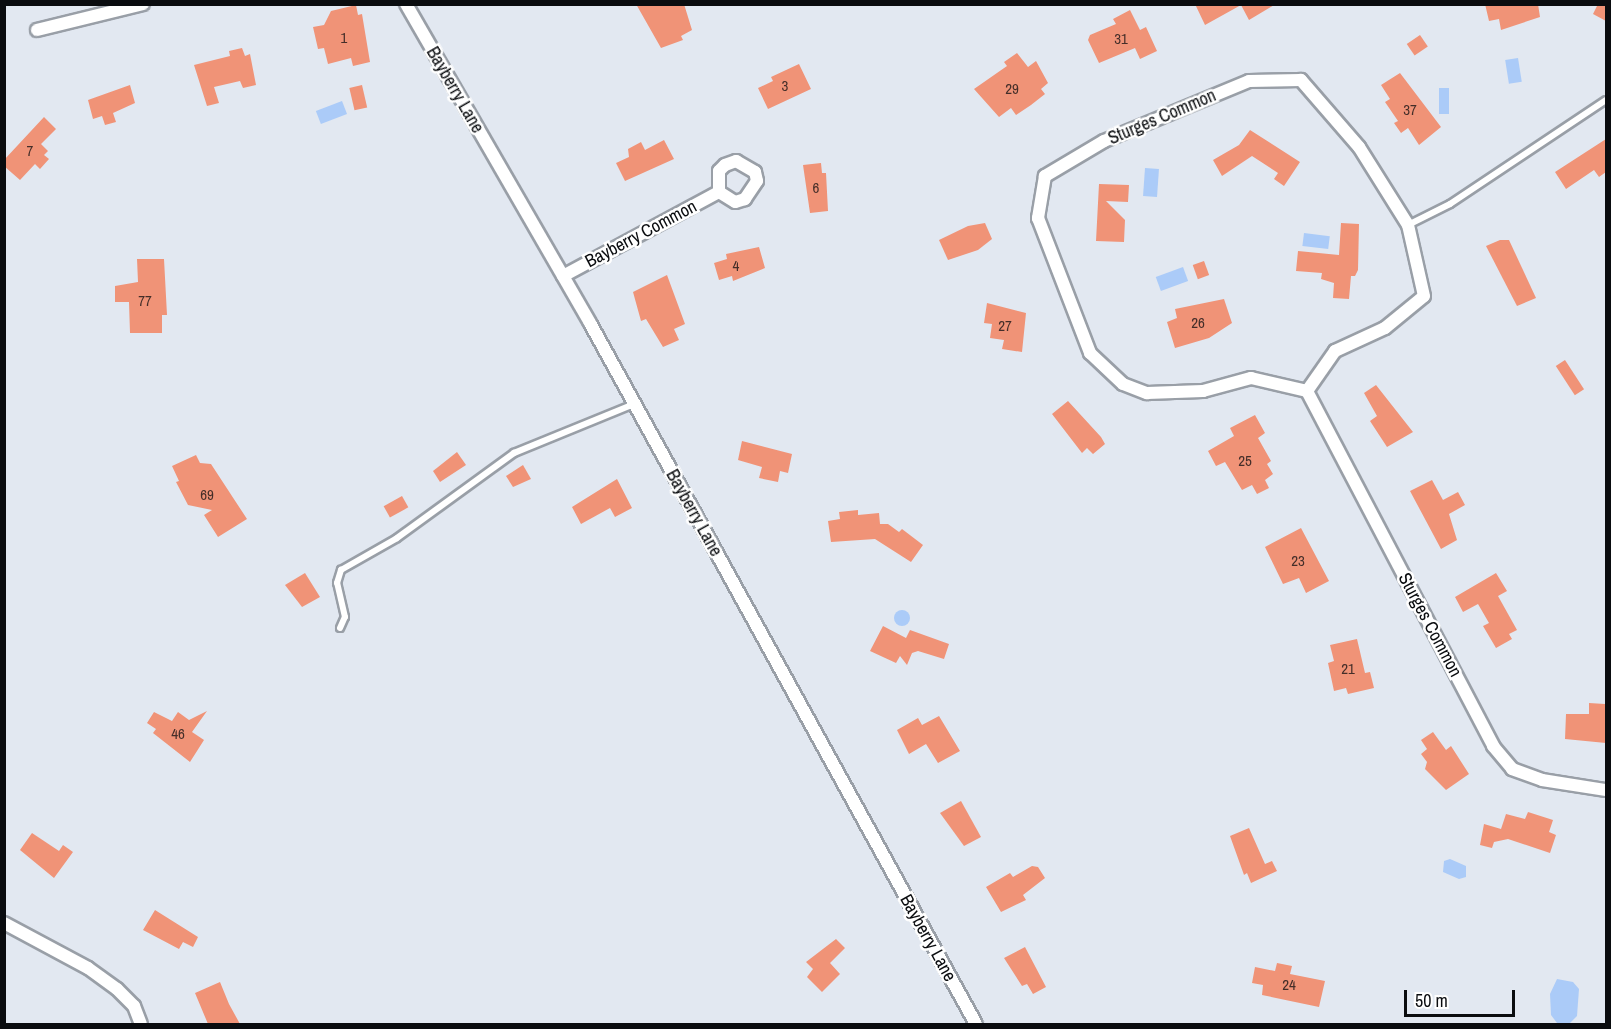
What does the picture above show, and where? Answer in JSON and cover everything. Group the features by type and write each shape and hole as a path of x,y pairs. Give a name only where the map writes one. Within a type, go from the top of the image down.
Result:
{"street":[{"path":"37,30 143,4"},
{"name":"Bayberry Lane","path":"406,4 563,276 976,1024"},
{"name":"Sturges Common","path":"1307,391 1335,351 1385,328 1424,296 1408,225 1359,147 1301,80 1249,81 1104,141 1045,176 1038,218 1049,254 1090,353 1123,384 1148,393 1203,391 1251,378 1307,391 1493,746 1512,769 1542,780 1606,790"},
{"name":"Bayberry Common","path":"563,276 719,192"},
{"path":"4,923 88,968 117,989 134,1006 141,1024"}],"lane":[{"path":"1408,225 1450,204 1606,100"},
{"path":"340,628 345,617 337,583 341,570 397,538 514,453 634,404"}],"water":[{"path":"1518,58 1522,82 1509,84 1505,60"},
{"path":"1439,88 1449,88 1449,114 1439,114"},
{"path":"342,101 347,114 321,124 316,111"},
{"path":"1145,168 1159,169 1157,197 1143,196"},
{"path":"1304,233 1330,236 1328,249 1302,246"},
{"path":"1183,267 1188,281 1161,291 1156,277"},
{"path":"899,610 905,610 910,618 908,624 899,626 894,621 894,615"},
{"path":"1450,859 1466,866 1466,877 1459,879 1443,872 1444,861"},
{"path":"1557,979 1573,982 1579,989 1577,1016 1569,1024 1557,1023 1551,1015 1550,994"}],"building":[{"path":"636,4 684,4 692,30 681,36 683,40 661,48"},
{"path":"1195,4 1276,4 1249,20 1241,5 1205,25"},
{"path":"1485,4 1538,4 1540,17 1501,30 1499,19 1489,21"},
{"path":"1598,4 1606,4 1606,21 1593,14"},
{"path":"356,5 358,15 362,14 370,62 353,66 351,58 328,64 324,48 318,49 313,27 324,25 331,11"},
{"path":"1130,10 1140,30 1146,27 1157,51 1140,59 1135,48 1099,63 1088,40 1090,35 1116,24 1113,19"},
{"path":"1420,35 1428,47 1415,56 1407,44"},
{"path":"242,48 245,56 250,54 256,85 243,88 240,81 214,87 219,103 207,106 194,65 230,56 229,51"},
{"path":"1017,53 1028,67 1036,61 1048,83 1041,89 1045,94 1016,115 1011,108 999,117 974,89 1007,66 1004,62"},
{"path":"799,64 811,89 768,109 758,88 773,81 771,77"},
{"path":"1400,73 1441,127 1419,145 1408,128 1401,133 1394,123 1398,121 1385,102 1390,99 1381,85"},
{"path":"130,85 135,103 113,113 116,122 105,125 102,116 93,119 88,100"},
{"path":"362,85 367,107 355,110 349,88"},
{"path":"44,117 56,129 41,144 48,151 44,155 49,159 40,169 35,164 20,180 4,166 4,160"},
{"path":"1250,130 1300,162 1284,186 1274,179 1278,173 1252,156 1222,176 1213,160 1239,145"},
{"path":"1606,139 1606,172 1599,177 1594,170 1566,189 1555,172"},
{"path":"664,140 674,159 625,181 616,163 629,157 628,149 641,142 645,150"},
{"path":"821,163 822,173 826,173 828,211 810,213 803,165"},
{"path":"1099,184 1129,185 1128,202 1106,201 1125,220 1124,242 1096,241"},
{"path":"985,223 992,239 978,250 948,260 939,240 968,226"},
{"path":"1341,223 1359,224 1358,270 1355,276 1351,276 1349,299 1333,298 1334,283 1321,279 1322,273 1296,271 1298,251 1339,255"},
{"path":"1500,240 1509,240 1536,298 1517,306 1486,246"},
{"path":"759,247 765,268 733,281 732,276 719,280 714,263 727,259 726,254"},
{"path":"137,259 164,259 167,315 162,315 162,333 130,333 129,302 115,302 115,286 138,282"},
{"path":"1204,261 1209,275 1198,279 1193,265"},
{"path":"667,275 685,324 674,329 679,340 663,347 646,319 641,321 633,292"},
{"path":"1224,299 1232,323 1209,338 1175,348 1167,322 1177,318 1175,309"},
{"path":"987,303 1026,313 1022,352 1002,349 1004,340 990,338 992,324 984,323"},
{"path":"1565,360 1584,389 1575,395 1556,366"},
{"path":"1376,385 1413,432 1387,447 1370,421 1377,416 1364,393"},
{"path":"1068,401 1105,444 1093,454 1087,448 1082,453 1052,414"},
{"path":"1255,415 1265,433 1258,438 1271,461 1267,464 1273,474 1265,480 1269,488 1257,494 1252,485 1242,490 1225,462 1216,466 1208,451 1234,436 1230,428"},
{"path":"742,441 792,454 788,473 780,471 778,482 759,478 762,467 738,460"},
{"path":"457,452 466,465 440,482 433,471"},
{"path":"196,455 200,463 211,464 247,519 218,537 204,515 212,510 188,505 176,482 179,481 172,466"},
{"path":"523,465 531,479 513,487 506,476"},
{"path":"617,479 632,508 615,517 610,508 581,524 572,507"},
{"path":"1432,480 1443,500 1458,492 1465,505 1449,514 1457,540 1441,549 1410,491"},
{"path":"402,496 408,507 390,518 384,506"},
{"path":"858,510 858,515 879,513 880,524 888,524 899,532 902,529 923,545 911,562 875,539 831,542 828,521 840,519 839,512"},
{"path":"1301,528 1329,581 1306,593 1299,578 1283,584 1265,547"},
{"path":"305,573 320,597 302,607 285,585"},
{"path":"1496,573 1507,591 1498,596 1517,630 1509,634 1512,639 1496,648 1483,626 1489,623 1478,604 1463,612 1455,597"},
{"path":"883,626 906,638 910,630 949,644 944,659 918,651 912,653 907,665 900,656 896,663 870,651"},
{"path":"1357,639 1365,673 1370,672 1374,688 1348,694 1346,688 1334,691 1328,663 1334,661 1330,645"},
{"path":"1589,703 1605,704 1606,743 1565,739 1566,714 1589,714"},
{"path":"207,711 192,732 204,740 190,762 153,733 156,729 147,723 154,712 172,721 178,712 189,720"},
{"path":"939,716 960,751 938,763 926,744 909,754 897,730 918,718 922,725"},
{"path":"1433,732 1446,750 1451,746 1469,774 1446,790 1425,769 1427,762 1421,754 1427,749 1421,740"},
{"path":"961,801 981,837 964,846 940,813"},
{"path":"1528,812 1553,820 1549,832 1556,835 1550,853 1508,839 1494,842 1492,848 1480,845 1484,824 1501,829 1506,814 1525,819"},
{"path":"1249,828 1265,864 1272,861 1277,871 1251,883 1247,873 1244,875 1230,836"},
{"path":"32,833 59,851 63,845 73,852 54,878 20,850"},
{"path":"1032,866 1038,867 1045,878 1023,895 1026,900 1001,912 986,887 1010,873 1013,877"},
{"path":"155,910 198,937 193,947 183,942 179,949 143,930"},
{"path":"836,939 845,948 830,963 840,974 822,992 807,977 813,969 806,962"},
{"path":"1025,947 1046,987 1033,994 1027,984 1022,986 1004,958"},
{"path":"1277,963 1292,966 1290,974 1325,981 1319,1007 1262,995 1263,985 1252,983 1255,967 1275,971"},
{"path":"220,982 240,1024 208,1024 195,993"}]}
